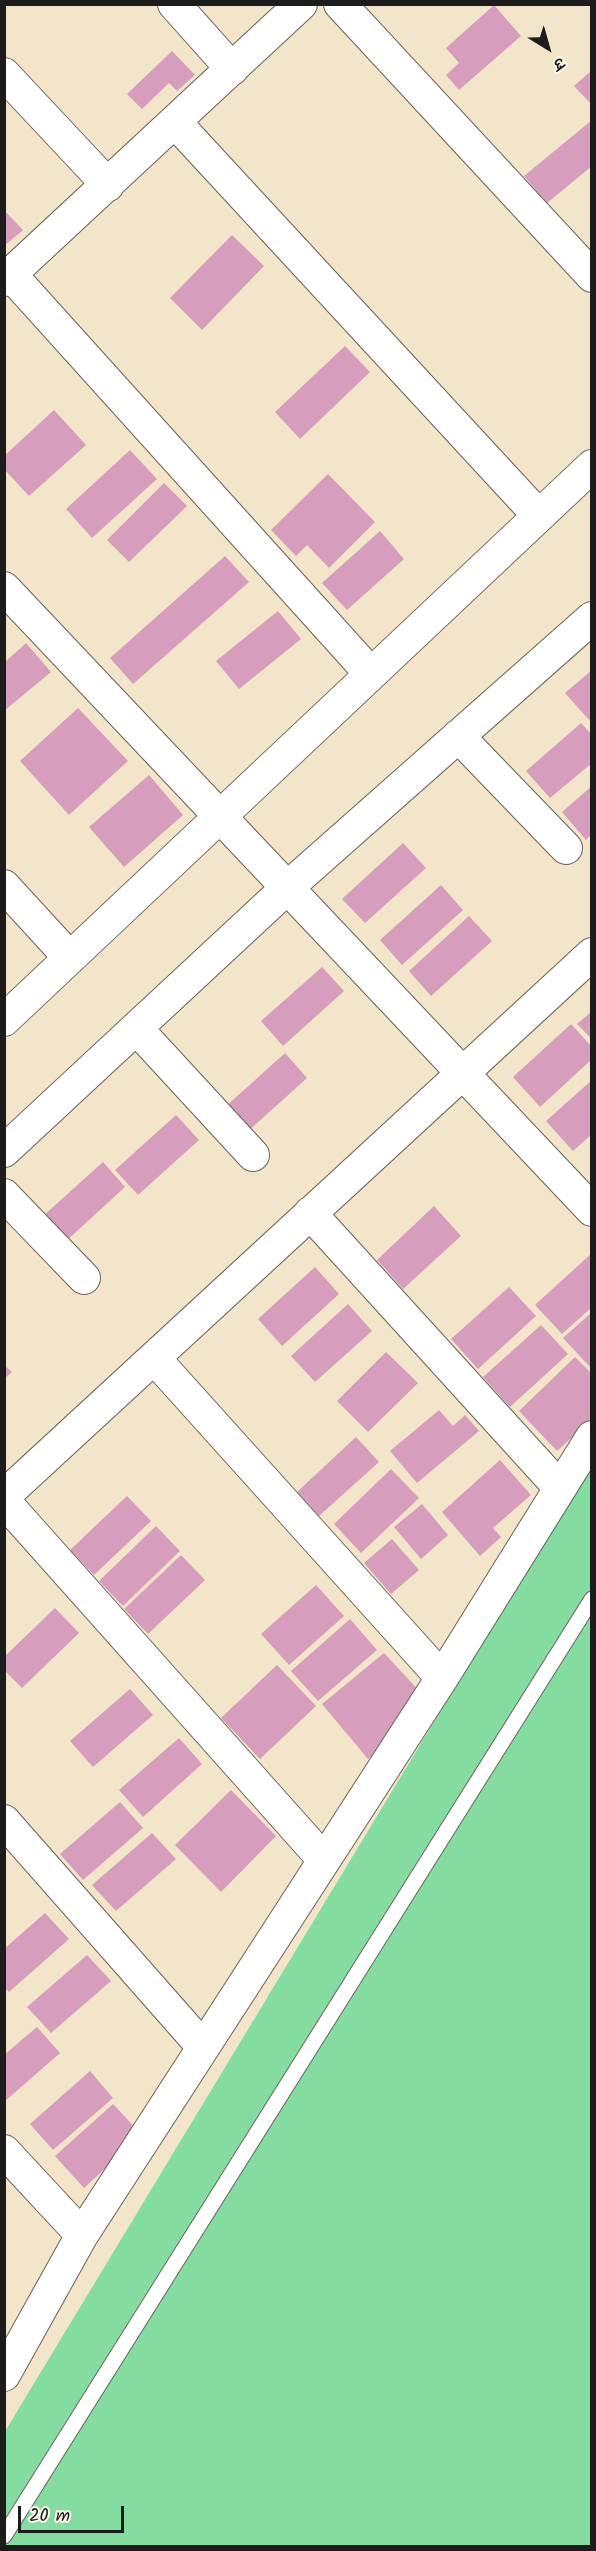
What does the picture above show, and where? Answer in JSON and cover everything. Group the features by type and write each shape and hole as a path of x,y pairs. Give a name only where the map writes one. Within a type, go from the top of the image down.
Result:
{"street":[{"path":"174,4 232,69"},
{"path":"301,4 8,278 371,674"},
{"path":"340,4 591,276"},
{"path":"4,74 108,185"},
{"path":"175,122 539,516"},
{"path":"4,1020 591,466"},
{"path":"4,588 591,1210"},
{"path":"4,1150 288,887 591,618"},
{"path":"458,736 566,848"},
{"path":"4,886 70,958"},
{"path":"4,1496 591,954"},
{"path":"136,1028 253,1155"},
{"path":"4,1195 84,1278"},
{"path":"310,1213 560,1488"},
{"path":"154,1358 442,1677"},
{"path":"4,2375 82,2235 442,1677 591,1437"},
{"path":"4,1501 324,1860"},
{"path":"4,1821 203,2047"},
{"path":"4,2151 82,2235"}],"lane":[{"path":"4,2536 591,1599"}],"green space":[{"path":"591,1462 591,2546 5,2546 4,2433"}],"building":[{"path":"494,5 521,36 459,90 446,75 459,63 446,48"},
{"path":"172,51 195,75 177,91 169,83 142,109 127,94"},
{"path":"592,70 592,105 574,86"},
{"path":"592,120 592,166 547,203 524,176"},
{"path":"4,210 23,230 4,246"},
{"path":"232,235 264,266 202,330 170,298"},
{"path":"345,346 370,372 300,439 275,412"},
{"path":"54,410 86,445 29,496 4,469 4,456"},
{"path":"130,450 157,479 92,538 66,509"},
{"path":"328,474 375,522 329,568 307,545 296,556 271,530"},
{"path":"164,483 187,506 129,562 107,540"},
{"path":"380,531 404,559 347,610 322,583"},
{"path":"225,556 249,582 133,684 110,658"},
{"path":"278,611 301,639 239,689 216,661"},
{"path":"26,643 51,672 4,711 4,663"},
{"path":"592,670 592,718 589,720 565,693"},
{"path":"78,708 128,761 69,815 20,761"},
{"path":"581,723 592,735 592,763 550,798 526,771"},
{"path":"149,775 183,815 124,867 89,827"},
{"path":"592,786 592,834 586,840 562,812"},
{"path":"403,843 426,868 365,923 342,899"},
{"path":"441,885 463,910 402,965 380,940"},
{"path":"469,916 492,941 431,996 409,971"},
{"path":"322,967 344,991 283,1046 261,1021"},
{"path":"592,1011 592,1039 577,1024"},
{"path":"571,1024 592,1047 592,1059 540,1107 513,1077"},
{"path":"285,1053 307,1078 246,1133 224,1108"},
{"path":"592,1080 592,1134 573,1151 546,1121"},
{"path":"176,1115 199,1140 138,1195 115,1170"},
{"path":"103,1162 125,1187 65,1242 42,1217"},
{"path":"434,1206 461,1236 403,1289 377,1260"},
{"path":"592,1253 592,1307 562,1334 535,1305"},
{"path":"315,1267 339,1294 282,1346 258,1319"},
{"path":"509,1287 536,1316 478,1369 451,1339"},
{"path":"348,1304 372,1331 315,1382 291,1356"},
{"path":"592,1312 592,1366 590,1367 563,1338"},
{"path":"541,1325 568,1354 510,1407 483,1377"},
{"path":"386,1352 418,1383 368,1432 337,1401"},
{"path":"575,1357 592,1374 592,1419 557,1451 519,1411"},
{"path":"4,1365 12,1372 4,1379"},
{"path":"439,1410 453,1426 465,1415 479,1431 417,1483 390,1451"},
{"path":"356,1437 379,1462 319,1516 297,1492"},
{"path":"500,1460 531,1495 493,1528 501,1537 480,1556 442,1512"},
{"path":"391,1469 419,1498 361,1553 334,1524"},
{"path":"127,1496 151,1521 94,1575 70,1550"},
{"path":"422,1504 448,1535 421,1559 394,1527"},
{"path":"156,1526 180,1551 123,1606 99,1581"},
{"path":"392,1539 419,1570 391,1594 364,1563"},
{"path":"181,1555 205,1580 148,1634 124,1609"},
{"path":"316,1585 344,1616 289,1665 261,1634"},
{"path":"55,1608 79,1633 22,1688 4,1670 4,1657"},
{"path":"350,1619 377,1650 318,1701 291,1671"},
{"path":"384,1653 423,1695 396,1737 368,1759 322,1704"},
{"path":"277,1665 316,1706 260,1759 221,1718"},
{"path":"130,1689 153,1715 93,1767 70,1741"},
{"path":"179,1738 202,1764 143,1817 119,1790"},
{"path":"231,1790 276,1836 221,1892 175,1845"},
{"path":"120,1802 143,1828 83,1880 60,1854"},
{"path":"152,1833 176,1859 116,1911 92,1885"},
{"path":"45,1913 69,1939 9,1992 4,1987 4,1949"},
{"path":"87,1955 111,1981 51,2033 27,2007"},
{"path":"37,2027 60,2053 4,2102 4,2055"},
{"path":"90,2071 113,2098 53,2150 30,2124"},
{"path":"113,2104 142,2135 84,2188 55,2156"}]}
